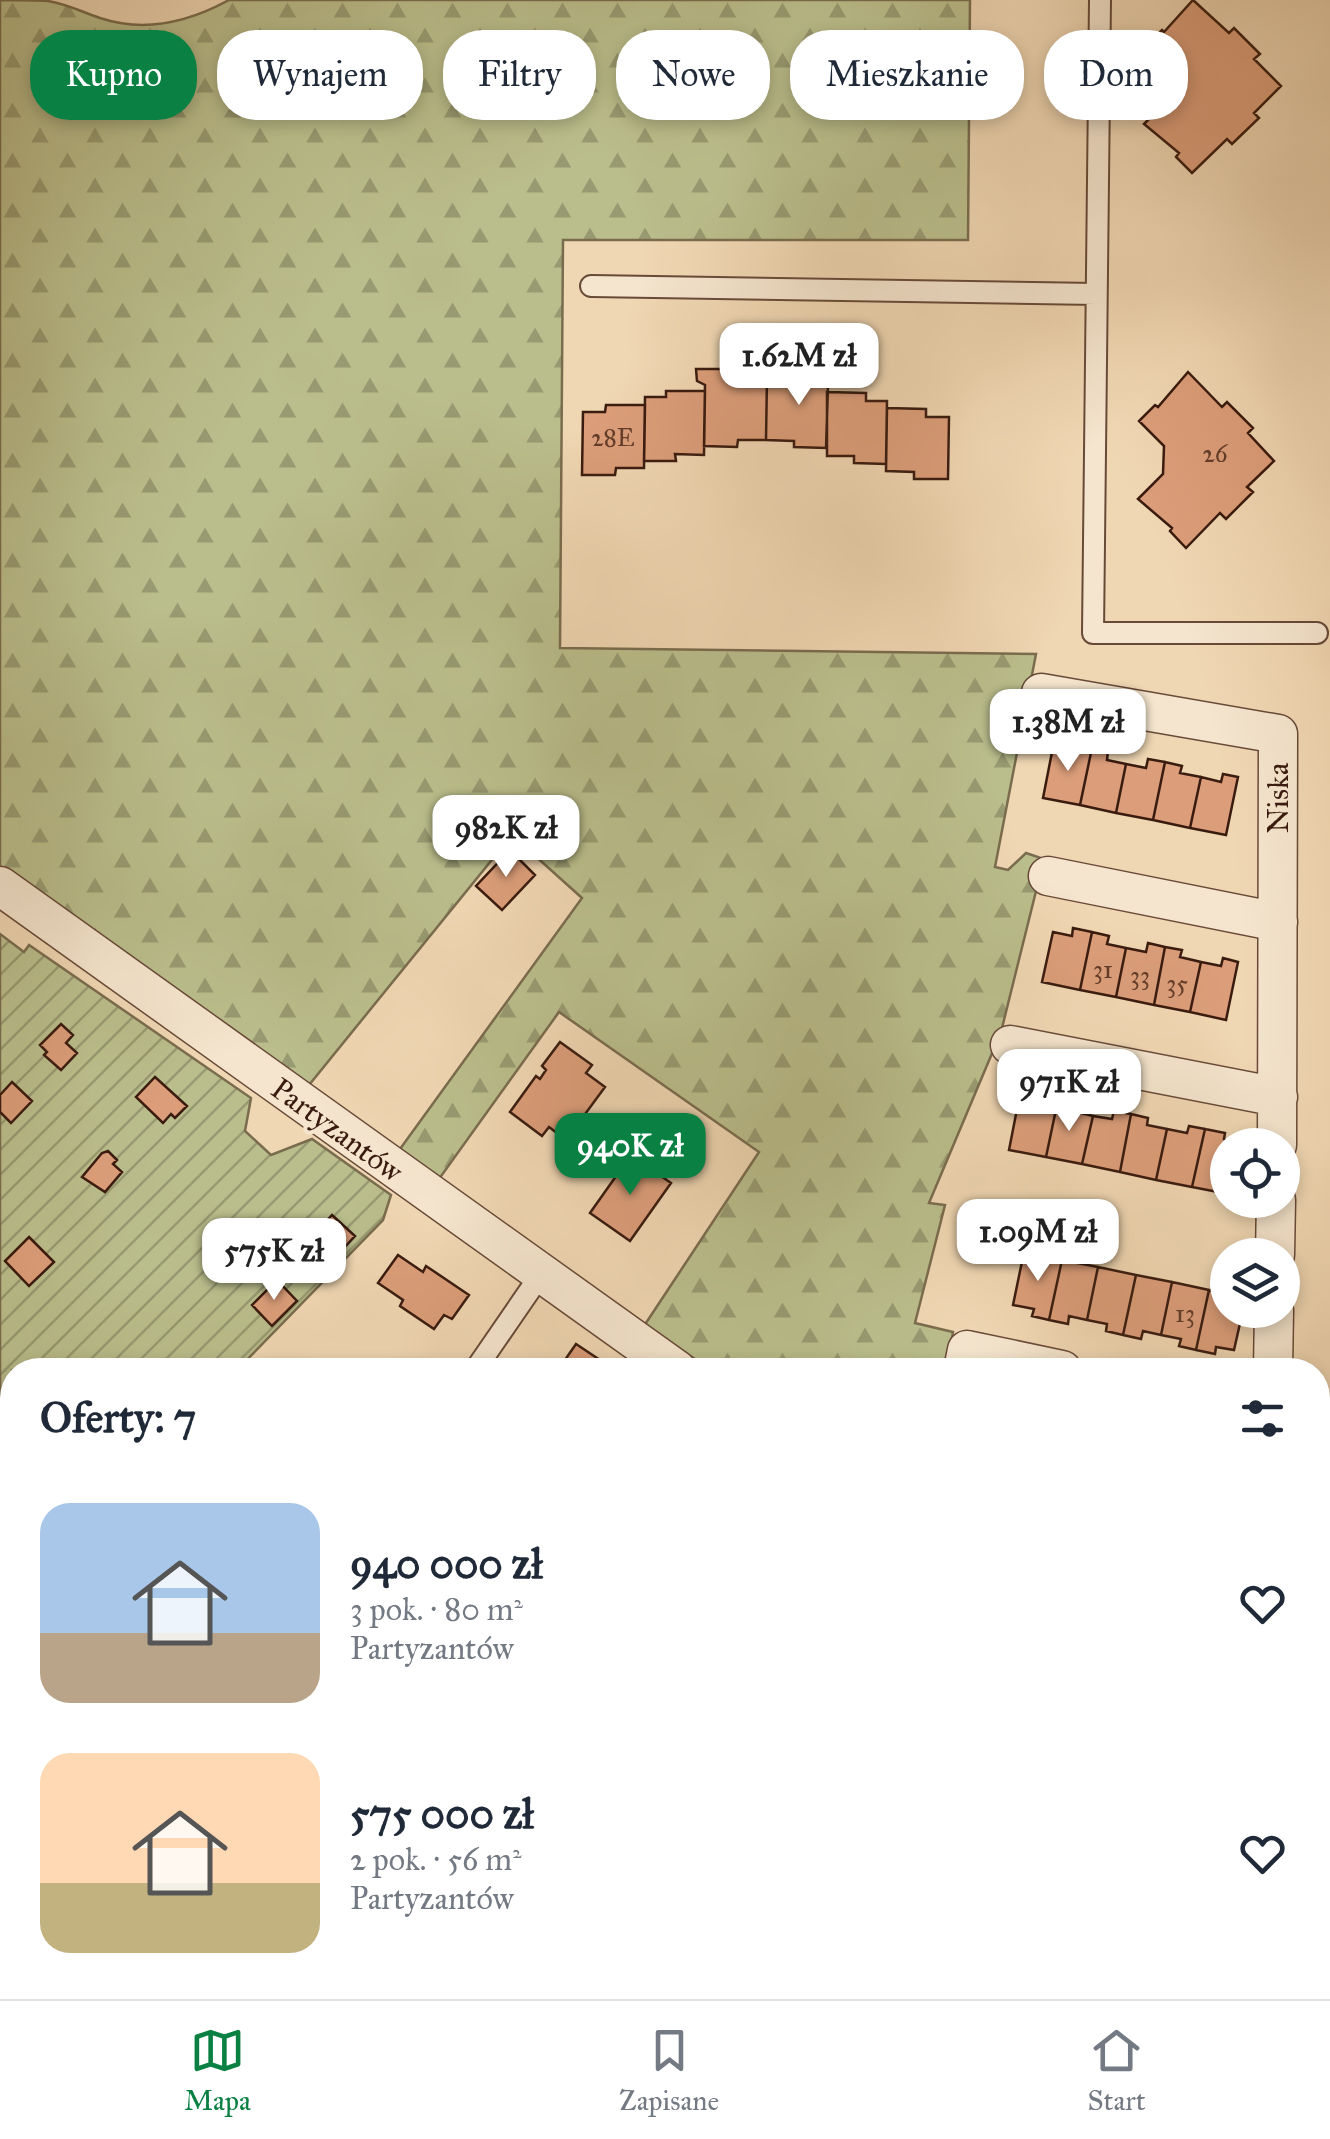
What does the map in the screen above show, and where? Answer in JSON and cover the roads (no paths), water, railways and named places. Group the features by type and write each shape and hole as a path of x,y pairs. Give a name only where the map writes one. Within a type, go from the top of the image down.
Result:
{"street":[{"name":"Niska","path":"1042,692 1278,734 1277,1128"},
{"path":"1048,876 1278,922"},
{"name":"Partyzantów","path":"0,886 660,1358"},
{"path":"1010,1044 1278,1097"},
{"path":"1273,1358 1274,1328"},
{"path":"965,1358 967,1350 1005,1358"}],"lane":[{"path":"1100,0 1093,633 1316,633"},
{"path":"591,286 1096,294"},
{"path":"483,1358 540,1274"}]}
